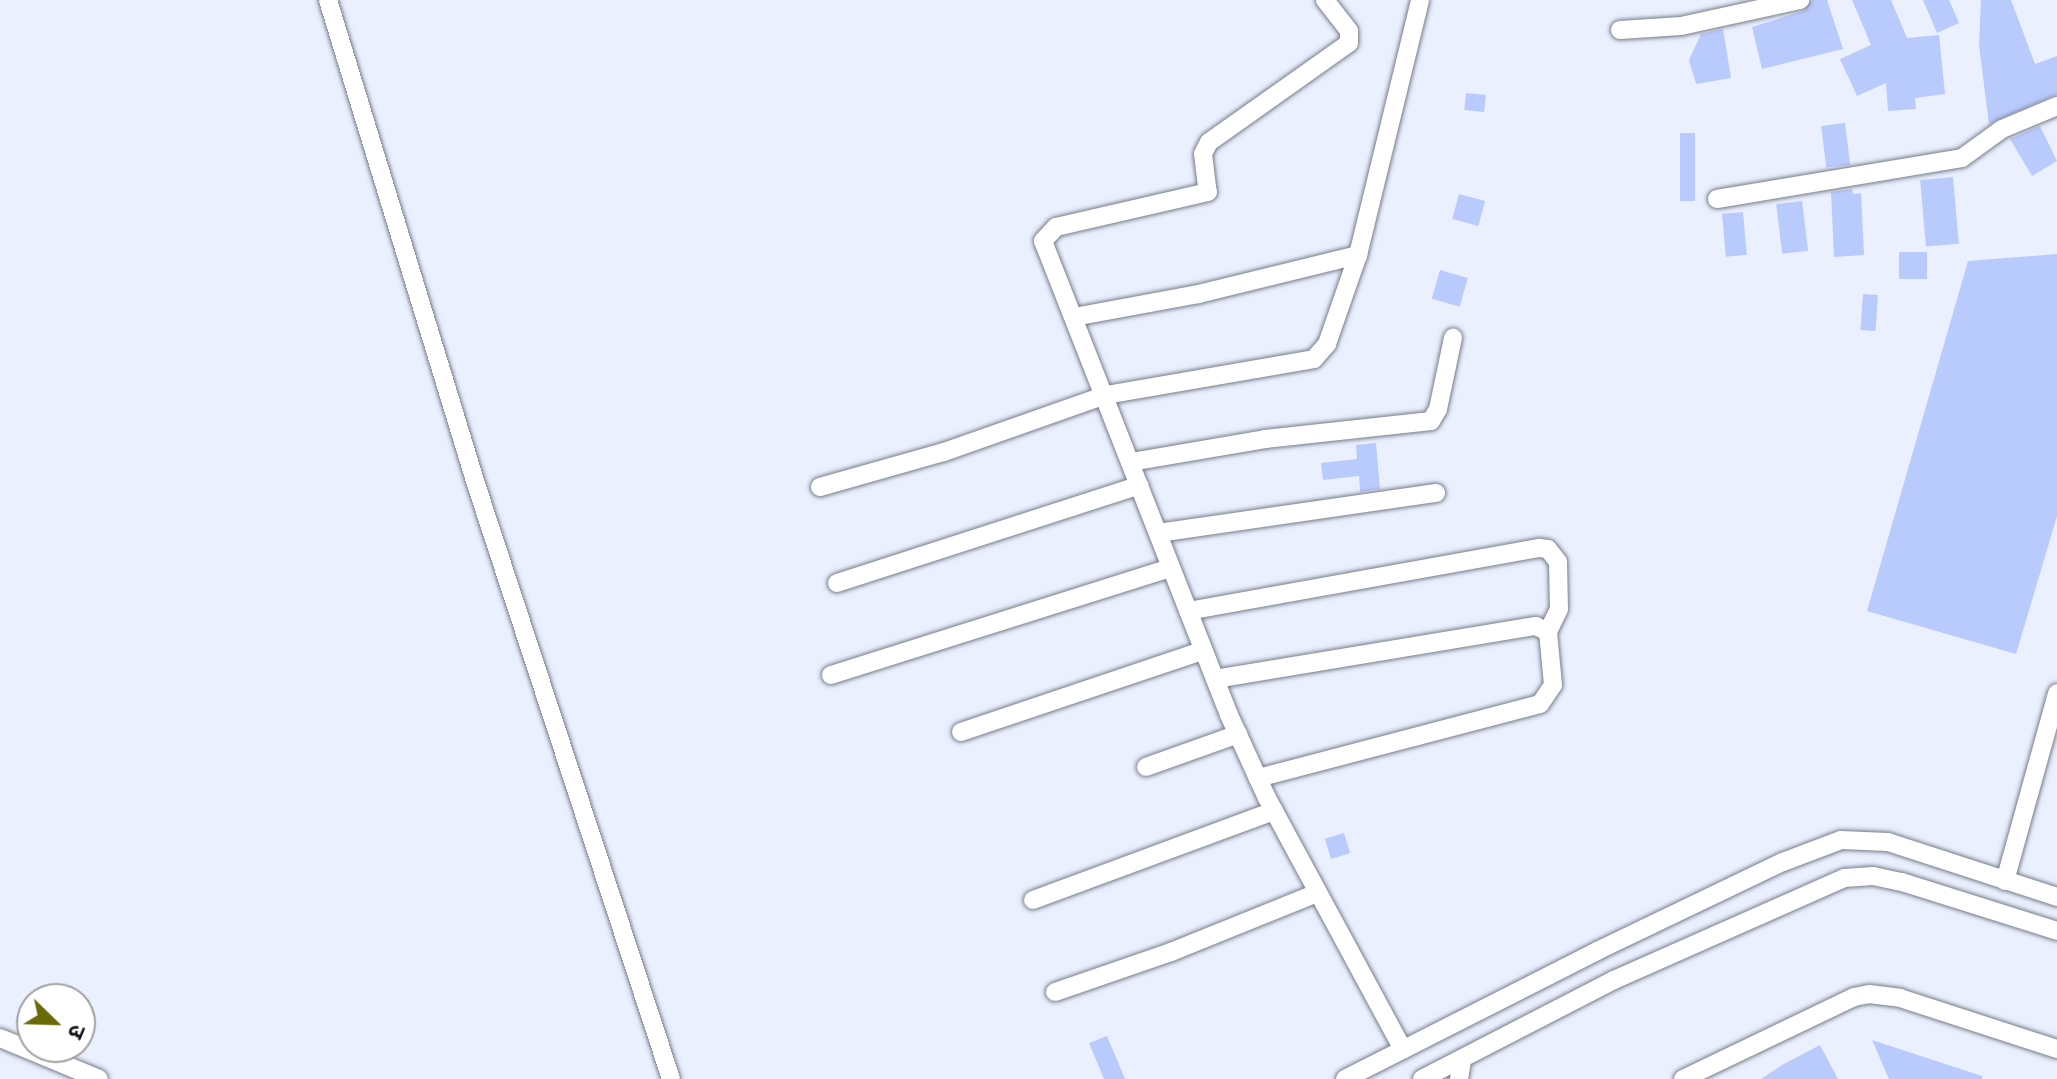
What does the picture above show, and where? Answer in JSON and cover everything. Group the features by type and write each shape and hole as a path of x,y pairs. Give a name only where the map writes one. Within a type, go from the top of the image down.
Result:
{"street":[{"path":"328,0 474,478 671,1079"},
{"path":"1325,0 1349,31 1349,43 1209,142 1203,154 1208,192 1045,234 1047,258 1106,395 1238,734 1274,811 1403,1050"},
{"path":"820,487 944,452 1106,395 1314,359 1327,344 1358,255 1420,0"},
{"path":"1620,30 1681,26 1800,0"},
{"path":"1717,199 1962,158 2002,129 2057,106"},
{"path":"1074,317 1198,294 1358,255"},
{"path":"1131,462 1265,439 1431,421 1453,338"},
{"path":"837,583 1140,485"},
{"path":"1158,533 1436,493"},
{"path":"1188,611 1539,548 1548,549 1558,562 1559,609 1548,632 1553,685 1540,704 1258,778"},
{"path":"831,675 1171,568"},
{"path":"1215,679 1536,626 1548,632"},
{"path":"961,732 1204,650"},
{"path":"2005,881 2057,693"},
{"path":"1146,767 1238,734"},
{"path":"1033,900 1274,811"},
{"path":"1345,1079 1597,951 1821,846 1875,839 2057,897"},
{"path":"1422,1079 1614,980 1844,878 1873,876 1902,882 2057,931"},
{"path":"1055,992 1186,947 1317,893"},
{"path":"1683,1079 1854,997 1869,994 1900,998 2057,1049"},
{"path":"0,1038 99,1079"},
{"path":"1459,1079 1462,1059"}],"building":[{"path":"1812,0 1827,0 1843,49 1762,69 1752,27 1803,11"},
{"path":"1852,0 1891,0 1907,38 1939,35 1945,94 1915,98 1916,109 1888,111 1886,83 1857,96 1840,59 1871,45"},
{"path":"1923,0 1949,0 1959,23 1937,33"},
{"path":"1981,0 2011,0 2035,64 2057,56 2057,94 1989,124 1979,45"},
{"path":"1723,29 1731,78 1696,84 1689,60 1701,34"},
{"path":"1466,93 1486,95 1484,112 1464,110"},
{"path":"1845,123 1850,165 1826,168 1821,126"},
{"path":"2040,126 2057,161 2032,176 2010,139"},
{"path":"1680,133 1695,133 1695,201 1680,201"},
{"path":"1953,177 1959,244 1926,247 1920,180"},
{"path":"1852,189 1853,194 1861,193 1864,255 1834,257 1831,192"},
{"path":"1459,194 1485,201 1478,226 1452,219"},
{"path":"1802,201 1808,251 1782,254 1776,204"},
{"path":"1743,212 1747,255 1726,257 1722,214"},
{"path":"1899,252 1927,252 1927,279 1899,279"},
{"path":"2057,254 2057,516 2016,654 1867,611 1968,261"},
{"path":"1440,270 1468,278 1460,307 1432,299"},
{"path":"1863,294 1878,295 1875,331 1860,330"},
{"path":"1376,443 1380,489 1360,492 1359,476 1323,480 1321,463 1357,459 1356,445"},
{"path":"1344,833 1350,853 1331,859 1325,839"},
{"path":"1107,1036 1125,1079 1104,1079 1089,1043"},
{"path":"1872,1040 1982,1076 1982,1079 1889,1079"},
{"path":"1820,1045 1838,1079 1761,1079 1782,1065"}]}
